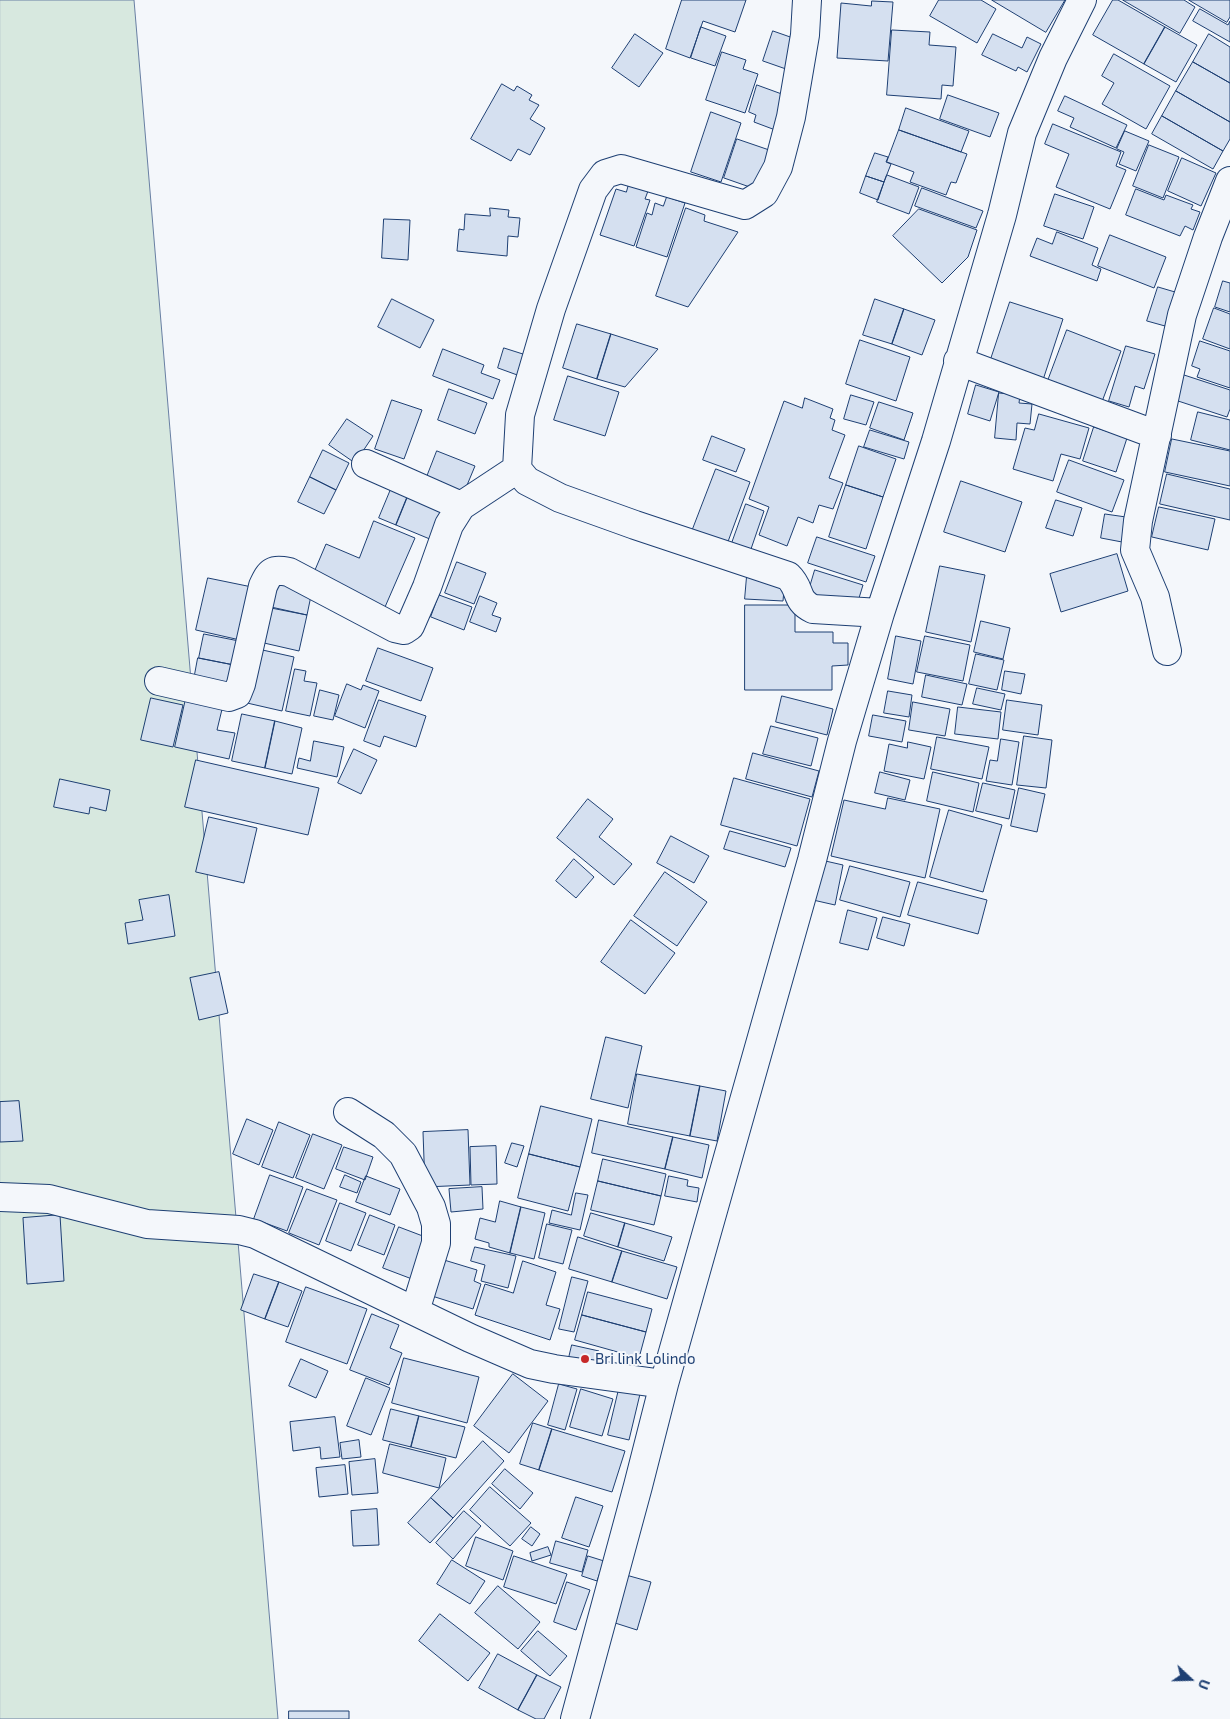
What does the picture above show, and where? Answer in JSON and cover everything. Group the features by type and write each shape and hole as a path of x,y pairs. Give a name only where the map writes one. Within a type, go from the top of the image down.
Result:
{"street":[{"path":"807,0 805,35 791,118 778,167 764,194 745,205 622,169 604,174 594,190 551,309 520,415 517,469 527,481 560,498 635,525 764,566 788,576 795,582 800,599 805,605 813,609 880,613"},
{"path":"575,1719 664,1384 804,886 842,741 880,613 924,478 1002,214 1022,133 1053,58 1082,0"},
{"path":"1167,651 1155,597 1135,550 1138,521 1182,315 1208,237 1230,181"},
{"path":"958,361 1157,435"},
{"path":"366,464 461,506"},
{"path":"159,682 229,697 237,694 241,684 263,586 268,574 277,570 288,572 395,628 404,630 410,626 427,587 449,525 461,506 517,469"},
{"path":"348,1112 384,1135 403,1154 431,1207 436,1224 436,1243 415,1311"},
{"path":"0,1197 49,1199 147,1224 239,1230 255,1234 470,1338 530,1364 664,1384"}],"shaded area":[{"path":"0,0 134,0 278,1719 0,1719"}],"building":[{"path":"682,0 746,0 735,32 703,21 690,58 666,49"},
{"path":"939,0 981,0 996,9 977,43 930,16"},
{"path":"992,0 1065,0 1046,32"},
{"path":"1113,0 1118,0 1165,27 1144,64 1093,35"},
{"path":"1123,0 1184,0 1195,7 1180,33"},
{"path":"1189,0 1230,0 1230,17 1227,22"},
{"path":"872,1 893,2 888,61 837,58 841,3 871,6"},
{"path":"1200,9 1228,25 1230,21 1230,42 1193,21"},
{"path":"701,27 726,36 715,66 691,58"},
{"path":"1165,27 1197,45 1176,82 1144,64"},
{"path":"892,30 930,32 929,45 956,47 953,86 942,85 941,99 887,95"},
{"path":"773,31 796,39 786,69 763,61"},
{"path":"635,34 663,53 639,87 612,68"},
{"path":"993,34 1022,48 1027,37 1041,44 1027,72 1018,67 1016,71 982,55"},
{"path":"1209,34 1230,47 1230,83 1193,62"},
{"path":"722,52 746,60 743,69 758,74 745,113 706,100"},
{"path":"1114,54 1170,86 1146,129 1102,104 1114,83 1102,76"},
{"path":"1193,62 1230,83 1230,122 1176,91"},
{"path":"502,84 514,91 517,86 532,95 529,100 539,105 530,119 545,128 530,155 518,149 511,161 471,139"},
{"path":"757,85 790,97 778,131 754,122 756,115 749,112"},
{"path":"1176,91 1230,122 1230,139 1223,151 1162,116"},
{"path":"948,95 999,113 990,137 940,119"},
{"path":"1065,96 1127,125 1116,148 1070,127 1074,118 1058,111"},
{"path":"906,108 969,131 961,152 899,130"},
{"path":"711,112 741,123 721,182 691,172"},
{"path":"1162,116 1223,151 1213,169 1152,134"},
{"path":"1053,124 1121,152 1116,166 1126,170 1110,209 1056,187 1069,154 1045,144"},
{"path":"899,130 967,154 956,183 951,182 946,195 910,182 914,172 887,162"},
{"path":"1125,131 1149,141 1136,171 1119,164 1124,152 1117,149"},
{"path":"737,139 778,153 764,192 724,178"},
{"path":"1149,145 1179,157 1163,198 1133,186"},
{"path":"875,153 888,157 886,162 891,164 884,182 866,176"},
{"path":"1182,158 1216,173 1201,206 1168,191"},
{"path":"887,175 919,187 909,214 877,202"},
{"path":"866,176 884,182 878,200 860,193"},
{"path":"629,184 648,191 645,199 650,200 634,246 600,235 616,189 626,192"},
{"path":"922,188 983,211 976,228 915,206"},
{"path":"1136,189 1164,200 1166,195 1193,205 1191,209 1200,212 1193,230 1185,226 1180,236 1126,215"},
{"path":"1055,194 1094,207 1083,239 1044,226"},
{"path":"667,197 685,203 667,257 636,247 647,213 652,215 655,203 663,206"},
{"path":"490,208 509,210 508,217 520,218 518,237 508,236 507,256 457,251 459,229 464,230 465,214 490,216"},
{"path":"686,208 705,215 704,221 738,232 688,307 656,296"},
{"path":"919,209 977,230 968,257 942,283 893,236"},
{"path":"384,219 410,220 408,260 382,258"},
{"path":"1057,232 1098,248 1092,265 1101,269 1097,281 1030,256 1037,238 1052,244"},
{"path":"1110,235 1166,257 1154,288 1098,266"},
{"path":"1223,281 1230,283 1230,312 1215,307"},
{"path":"1158,287 1175,292 1165,326 1147,321"},
{"path":"392,299 434,320 420,348 378,327"},
{"path":"875,299 904,309 892,344 863,335"},
{"path":"1010,302 1063,319 1041,386 988,368"},
{"path":"1214,308 1230,314 1230,349 1203,339"},
{"path":"904,309 935,320 922,355 892,344"},
{"path":"577,324 611,334 597,379 563,368"},
{"path":"1067,330 1121,351 1100,407 1046,386"},
{"path":"611,334 658,349 625,387 597,379"},
{"path":"860,340 910,357 896,401 846,384"},
{"path":"1200,341 1230,351 1230,388 1197,377 1200,369 1192,366"},
{"path":"1126,346 1155,354 1144,389 1135,386 1129,407 1109,401"},
{"path":"504,348 526,355 520,376 498,368"},
{"path":"443,349 484,365 481,373 500,380 493,399 433,376"},
{"path":"1181,374 1230,390 1230,409 1227,417 1172,399"},
{"path":"568,376 619,392 605,436 554,420"},
{"path":"976,385 999,392 990,421 968,414"},
{"path":"449,389 487,403 475,434 438,420"},
{"path":"999,393 1020,395 1019,403 1032,404 1030,424 1017,423 1016,440 995,438"},
{"path":"851,395 874,402 866,425 844,419"},
{"path":"805,398 833,409 830,418 835,420 832,430 845,435 829,478 843,483 833,509 819,505 813,523 798,517 787,546 759,535 769,507 749,499 784,401 802,408"},
{"path":"392,400 422,410 404,459 375,449"},
{"path":"879,402 913,413 904,440 870,428"},
{"path":"1198,412 1230,420 1230,450 1191,440"},
{"path":"1039,414 1089,428 1080,459 1061,454 1053,481 1013,469 1025,428 1034,430"},
{"path":"347,419 373,436 355,463 329,445"},
{"path":"1094,427 1127,438 1116,472 1083,461"},
{"path":"870,430 909,442 904,459 864,447"},
{"path":"712,436 745,449 736,472 703,460"},
{"path":"1172,439 1230,451 1230,486 1165,472"},
{"path":"859,446 896,459 883,497 846,485"},
{"path":"323,450 349,463 336,490 310,477"},
{"path":"437,451 475,466 460,502 423,487"},
{"path":"1069,460 1124,480 1112,512 1057,492"},
{"path":"716,469 750,482 726,547 691,534"},
{"path":"1167,474 1230,489 1230,520 1160,504"},
{"path":"310,477 336,490 324,514 298,502"},
{"path":"961,481 1022,502 1005,552 944,532"},
{"path":"394,482 411,488 396,525 379,518"},
{"path":"846,485 883,497 866,549 829,537"},
{"path":"411,488 452,505 437,542 396,525"},
{"path":"1056,500 1082,508 1073,536 1046,528"},
{"path":"746,504 764,511 751,549 732,543"},
{"path":"1159,507 1215,519 1208,550 1152,537"},
{"path":"1105,514 1126,517 1122,542 1101,538"},
{"path":"374,521 415,538 385,607 312,577 326,544 359,558"},
{"path":"817,537 875,556 866,582 808,563"},
{"path":"1117,554 1128,591 1061,612 1050,574"},
{"path":"457,562 486,573 474,604 445,593"},
{"path":"940,566 985,575 971,642 926,632"},
{"path":"815,570 863,585 855,611 807,597"},
{"path":"747,576 785,578 783,601 745,599"},
{"path":"208,578 252,587 240,640 196,630"},
{"path":"277,579 313,586 307,615 271,607"},
{"path":"439,595 472,607 464,630 431,617"},
{"path":"480,596 497,603 492,615 501,618 496,632 470,622"},
{"path":"745,605 795,605 795,632 833,632 833,643 848,643 848,665 832,666 832,690 745,690"},
{"path":"271,608 307,615 299,651 264,643"},
{"path":"981,621 1010,628 1003,659 974,652"},
{"path":"204,634 239,641 234,665 199,658"},
{"path":"896,636 921,641 913,684 888,679"},
{"path":"925,636 970,645 963,681 917,672"},
{"path":"378,648 433,668 421,701 366,681"},
{"path":"258,649 294,657 282,711 247,703"},
{"path":"976,654 1004,660 997,690 969,684"},
{"path":"198,658 234,665 228,693 193,685"},
{"path":"295,669 306,671 304,681 317,683 310,716 286,711"},
{"path":"1005,671 1025,674 1021,694 1002,690"},
{"path":"926,675 967,684 962,705 922,697"},
{"path":"347,684 361,690 363,685 379,691 365,728 335,716"},
{"path":"977,688 1005,694 1001,710 973,704"},
{"path":"320,690 339,695 333,720 314,716"},
{"path":"888,691 912,695 909,717 884,713"},
{"path":"187,694 224,701 217,730 235,733 229,759 175,747"},
{"path":"782,696 833,709 827,735 776,722"},
{"path":"151,698 183,705 173,747 141,740"},
{"path":"379,700 426,716 416,747 384,736 380,747 364,741"},
{"path":"1007,700 1042,705 1038,735 1003,730"},
{"path":"913,702 950,709 945,736 909,730"},
{"path":"958,707 1001,712 998,739 955,734"},
{"path":"242,714 275,721 265,768 232,761"},
{"path":"873,715 906,721 902,742 869,736"},
{"path":"275,721 302,728 292,774 265,768"},
{"path":"771,726 818,738 811,766 763,754"},
{"path":"1024,736 1052,740 1046,788 1017,785"},
{"path":"937,737 989,747 982,779 931,769"},
{"path":"1001,739 1019,742 1012,785 986,781 990,760 997,761"},
{"path":"314,741 344,747 337,777 297,768 299,758 310,761"},
{"path":"908,742 931,747 924,779 884,771 889,744 907,748"},
{"path":"354,749 377,760 361,794 338,783"},
{"path":"753,753 819,771 812,797 746,779"},
{"path":"196,760 319,788 308,835 185,807"},
{"path":"880,772 910,780 905,800 875,793"},
{"path":"933,772 979,783 973,812 927,801"},
{"path":"734,778 810,799 797,846 721,825"},
{"path":"60,779 110,790 106,811 90,807 89,814 54,807"},
{"path":"983,783 1015,790 1009,819 976,811"},
{"path":"1019,788 1045,794 1037,832 1011,826"},
{"path":"888,798 940,809 925,878 831,856 844,800 885,809"},
{"path":"588,799 613,819 599,837 632,864 614,885 557,838"},
{"path":"949,810 1002,825 983,892 930,877"},
{"path":"209,817 257,828 244,883 196,872"},
{"path":"730,831 791,848 785,867 724,849"},
{"path":"671,836 709,856 694,883 657,863"},
{"path":"574,859 594,877 576,898 556,881"},
{"path":"821,860 843,865 835,905 813,900"},
{"path":"850,866 910,882 900,917 840,900"},
{"path":"665,872 707,902 677,946 634,916"},
{"path":"918,882 987,900 978,934 908,915"},
{"path":"169,895 175,936 128,944 125,923 143,920 139,900"},
{"path":"848,910 877,918 868,950 840,943"},
{"path":"883,917 910,924 904,946 877,938"},
{"path":"631,920 675,953 645,994 601,962"},
{"path":"219,972 228,1013 199,1020 190,978"},
{"path":"606,1037 642,1046 628,1108 591,1099"},
{"path":"637,1074 700,1086 690,1136 628,1124"},
{"path":"700,1086 726,1091 717,1141 690,1136"},
{"path":"19,1101 23,1141 0,1142 0,1102"},
{"path":"541,1106 592,1119 580,1167 529,1154"},
{"path":"247,1119 273,1130 259,1165 233,1154"},
{"path":"599,1120 673,1137 665,1169 592,1153"},
{"path":"279,1122 310,1135 293,1178 262,1167"},
{"path":"468,1130 470,1185 425,1187 423,1132"},
{"path":"313,1134 342,1145 324,1189 296,1178"},
{"path":"673,1137 709,1145 702,1178 665,1169"},
{"path":"512,1143 524,1146 517,1167 505,1163"},
{"path":"496,1146 497,1184 471,1185 470,1147"},
{"path":"344,1147 373,1157 365,1180 336,1169"},
{"path":"529,1154 580,1167 568,1211 518,1198"},
{"path":"603,1159 666,1174 661,1196 598,1181"},
{"path":"270,1175 303,1187 287,1231 254,1219"},
{"path":"345,1175 361,1182 357,1193 340,1187"},
{"path":"366,1176 400,1189 390,1215 356,1202"},
{"path":"669,1176 688,1180 687,1186 699,1188 697,1202 665,1196"},
{"path":"598,1181 661,1196 654,1225 591,1210"},
{"path":"482,1187 483,1209 451,1212 449,1189"},
{"path":"307,1189 337,1200 319,1245 289,1233"},
{"path":"576,1193 588,1195 580,1230 549,1223 552,1210 571,1215"},
{"path":"500,1201 521,1207 510,1253 489,1247 489,1243 475,1239 480,1218 495,1222"},
{"path":"340,1203 366,1213 351,1251 326,1241"},
{"path":"521,1207 545,1213 534,1259 510,1253"},
{"path":"591,1213 625,1223 618,1247 584,1236"},
{"path":"60,1215 64,1281 27,1284 23,1218"},
{"path":"370,1215 395,1225 384,1255 358,1245"},
{"path":"625,1223 672,1237 664,1261 618,1247"},
{"path":"547,1224 572,1230 563,1264 539,1258"},
{"path":"399,1227 428,1238 412,1279 383,1268"},
{"path":"578,1237 622,1251 612,1282 569,1269"},
{"path":"475,1247 516,1256 508,1288 481,1281 485,1265 471,1261"},
{"path":"622,1251 677,1267 667,1299 612,1282"},
{"path":"444,1260 477,1270 474,1281 481,1284 473,1309 432,1296"},
{"path":"523,1261 556,1272 546,1305 560,1309 550,1340 475,1315 485,1284 513,1293"},
{"path":"254,1274 279,1282 265,1319 241,1310"},
{"path":"572,1277 588,1281 574,1332 559,1329"},
{"path":"279,1282 302,1291 288,1327 265,1319"},
{"path":"306,1287 367,1309 347,1364 286,1342"},
{"path":"588,1292 652,1309 646,1332 582,1315"},
{"path":"372,1314 399,1325 390,1348 402,1353 389,1385 350,1370"},
{"path":"582,1315 646,1332 639,1358 575,1340"},
{"name":"Bri link Lolindo","path":"572,1345 599,1351 597,1358 606,1360 604,1370 568,1362"},
{"path":"404,1358 479,1377 467,1423 392,1403"},
{"path":"301,1359 328,1371 316,1398 289,1386"},
{"path":"513,1374 548,1401 509,1453 474,1426"},
{"path":"366,1378 390,1388 371,1435 347,1426"},
{"path":"559,1384 577,1389 565,1430 548,1425"},
{"path":"581,1389 613,1399 602,1436 570,1427"},
{"path":"619,1389 640,1394 629,1440 608,1435"},
{"path":"391,1409 419,1416 411,1447 383,1440"},
{"path":"419,1416 465,1427 456,1458 411,1447"},
{"path":"335,1417 340,1457 321,1459 320,1447 293,1451 290,1422"},
{"path":"533,1423 552,1429 539,1470 520,1464"},
{"path":"552,1429 625,1451 612,1492 539,1470"},
{"path":"359,1440 361,1457 342,1459 340,1443"},
{"path":"483,1441 504,1461 453,1518 431,1498"},
{"path":"390,1444 446,1458 439,1488 383,1473"},
{"path":"375,1459 378,1493 352,1495 349,1462"},
{"path":"345,1465 348,1494 319,1497 316,1468"},
{"path":"505,1469 533,1493 520,1509 492,1484"},
{"path":"490,1487 531,1523 510,1546 470,1510"},
{"path":"576,1497 603,1506 589,1547 562,1538"},
{"path":"431,1498 453,1518 430,1543 408,1523"},
{"path":"377,1509 379,1545 353,1546 351,1511"},
{"path":"464,1511 481,1526 453,1559 436,1543"},
{"path":"531,1527 540,1534 532,1546 522,1539"},
{"path":"476,1537 513,1551 503,1580 466,1566"},
{"path":"556,1541 588,1550 582,1572 550,1563"},
{"path":"548,1547 551,1555 532,1561 530,1553"},
{"path":"514,1556 567,1574 556,1604 504,1587"},
{"path":"588,1556 604,1561 597,1581 582,1576"},
{"path":"452,1560 485,1581 470,1604 437,1584"},
{"path":"626,1575 651,1582 637,1630 612,1622"},
{"path":"567,1582 590,1590 576,1630 554,1622"},
{"path":"498,1586 540,1622 518,1649 475,1613"},
{"path":"440,1614 490,1653 468,1681 419,1641"},
{"path":"538,1631 567,1656 550,1676 521,1651"},
{"path":"498,1654 537,1675 518,1710 479,1688"},
{"path":"537,1675 561,1687 544,1719 536,1719 518,1710"},
{"path":"289,1711 349,1711 349,1719 289,1719"}],"place":[{"name":"Bri link Lolindo","path":"585,1359"}]}
